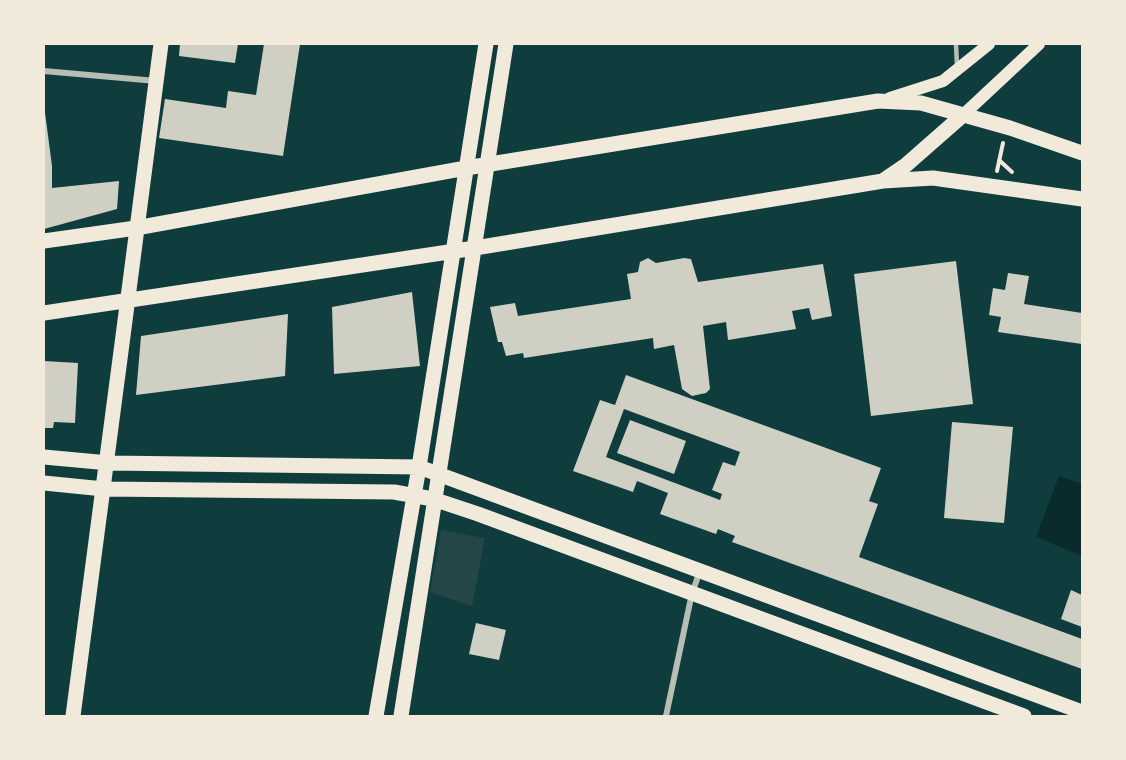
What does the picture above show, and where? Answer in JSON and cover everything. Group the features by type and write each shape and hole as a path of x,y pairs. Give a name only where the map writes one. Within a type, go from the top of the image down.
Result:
{"main road":[{"path":"73,717 109,463 136,228 161,44"},
{"path":"376,717 419,467 486,44"},
{"path":"401,717 433,499 507,44"},
{"path":"44,243 466,168 878,101 928,88 957,72 989,44"},
{"path":"883,181 906,165 963,115 1039,44"},
{"path":"878,101 921,103 1083,153"},
{"path":"44,313 475,248 883,181 933,178 1083,199"},
{"path":"44,457 109,463 419,467 1083,712"},
{"path":"44,483 104,489 365,490 433,499 1024,717"}],"street":[{"path":"44,71 156,81"},
{"path":"666,717 692,593 700,571"}],"lane":[{"path":"956,44 957,72"}],"path":[{"path":"999,160 1003,142"}],"shaded area":[{"path":"1059,476 1082,484 1082,556 1036,537"},
{"path":"441,530 485,538 472,606 430,592"}],"building":[{"path":"180,44 238,44 235,63 179,56"},
{"path":"264,44 300,44 283,156 159,138 165,99 226,108 228,91 256,95"},
{"path":"44,105 52,166 52,188 119,181 117,209 44,229"},
{"path":"648,258 656,263 691,259 698,282 823,264 832,316 812,320 809,308 792,311 796,329 728,340 726,322 703,326 710,389 706,393 692,396 682,389 674,345 654,349 653,338 524,358 523,353 506,356 502,342 498,342 490,307 515,303 518,316 631,299 627,274 638,272 640,262"},
{"path":"956,261 973,404 871,416 854,274"},
{"path":"1008,273 1029,276 1024,304 1082,313 1082,344 998,332 1001,317 989,315 993,288 1005,290"},
{"path":"412,292 420,366 334,374 332,307"},
{"path":"288,314 285,376 136,395 141,336"},
{"path":"44,361 78,363 75,423 54,422 53,428 44,428"},
{"path":"626,375 881,468 869,501 878,504 859,557 1082,639 1082,669 732,542 735,536 718,529 716,534 660,514 668,493 637,481 633,492 573,471 600,400 615,405","holes":["624,409 740,452 735,466 723,462 712,490 722,494 720,500 606,457"]},
{"path":"630,420 686,441 674,474 617,453"},
{"path":"952,422 1013,427 1004,523 944,518"},
{"path":"1071,590 1082,595 1082,627 1061,619"},
{"path":"476,623 506,630 499,660 469,654"}]}
